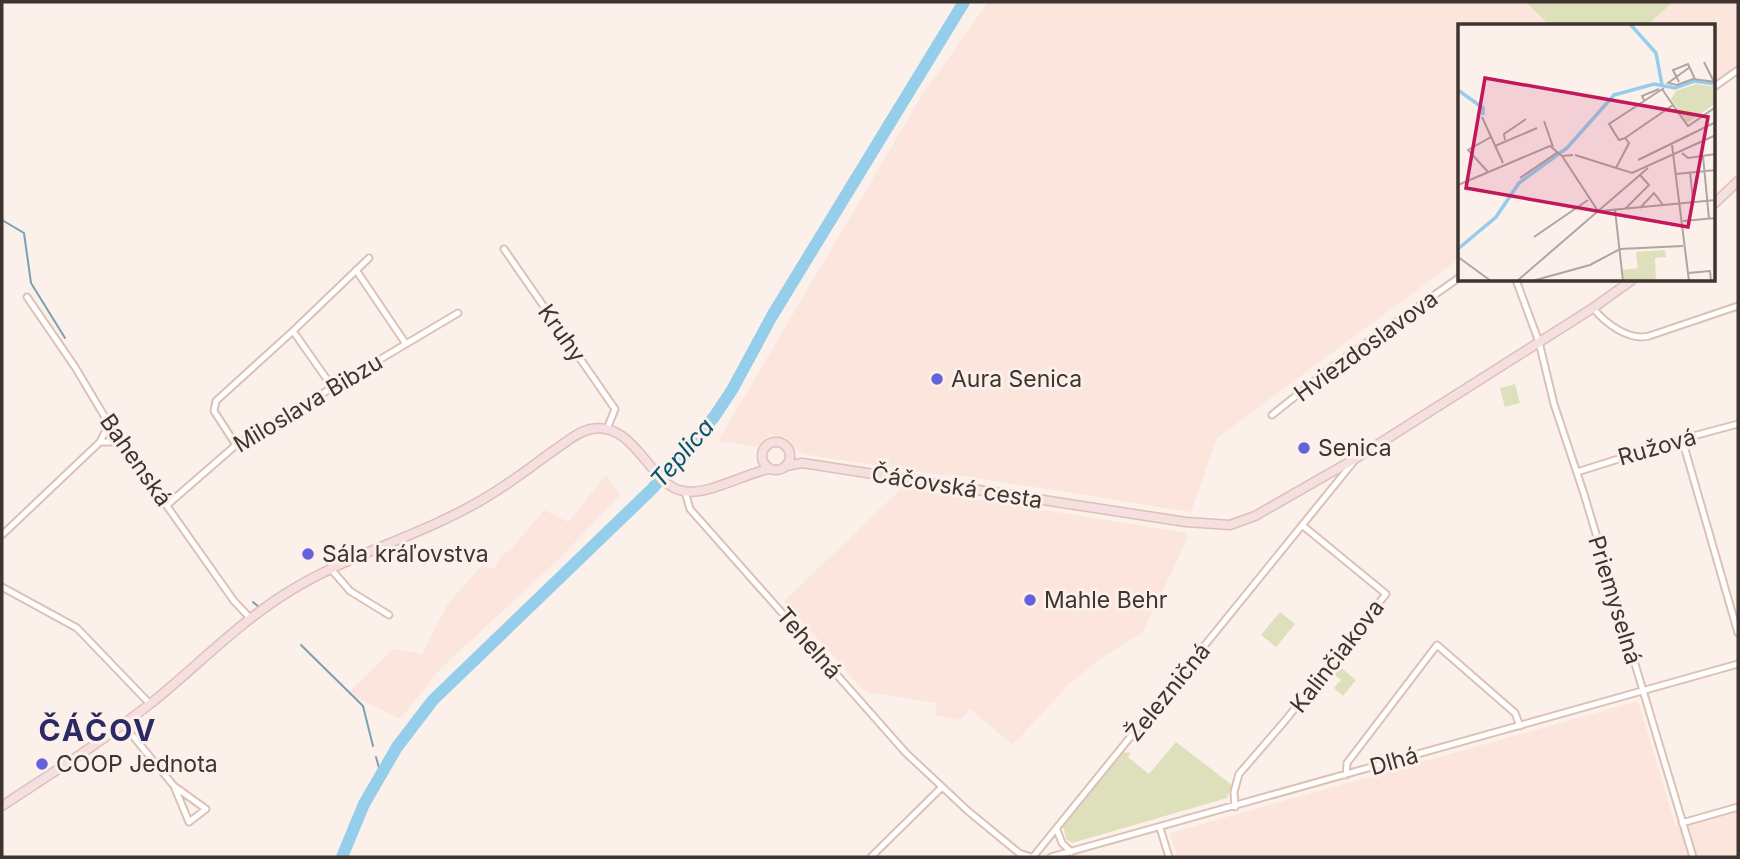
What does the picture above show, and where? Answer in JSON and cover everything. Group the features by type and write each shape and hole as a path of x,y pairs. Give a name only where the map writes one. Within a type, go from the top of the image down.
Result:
{"main road":[{"path":"1716,202 1738,181"},
{"path":"1323,477 1593,308 1629,282"},
{"path":"2,806 123,724 254,617 297,587 331,569 461,512 502,488 580,433 592,429 607,429 626,440 670,485 685,492 711,488 751,473 778,470 802,463"},
{"path":"751,473 762,460 764,448 774,442 785,445 790,455 802,463"},
{"path":"786,466 790,455"},
{"path":"762,460 769,469"},
{"name":"Čáčovská cesta","path":"802,463 1186,522 1230,525 1255,516 1323,477"}],"street":[{"path":"1716,85 1738,70"},
{"name":"Kruhy","path":"504,249 614,409 607,429"},
{"path":"236,445 214,411 216,401 369,258"},
{"path":"356,270 406,344"},
{"name":"Hviezdoslavova","path":"1272,415 1332,367 1458,278"},
{"path":"1517,282 1539,342"},
{"name":"Bahenská","path":"27,297 75,367 109,424 234,601 254,617"},
{"path":"1593,308 1602,319 1634,338 1649,336 1738,306"},
{"name":"Miloslava Bibzu","path":"167,505 236,445 458,313"},
{"path":"293,331 333,388"},
{"name":"Priemyselná","path":"1539,342 1554,404 1693,857"},
{"path":"2,535 100,442 109,424"},
{"name":"Ružová","path":"1577,472 1738,424"},
{"path":"1682,439 1738,633"},
{"path":"100,442 122,442"},
{"path":"1302,525 1358,457"},
{"path":"1323,477 1333,488"},
{"name":"Tehelná","path":"685,492 690,509 906,753 941,788 1019,853 1032,857"},
{"name":"Kalinčiakova","path":"1235,807 1234,792 1239,774 1386,594 1302,525"},
{"name":"Železničná","path":"1032,857 1302,525"},
{"path":"331,569 350,591 389,615"},
{"path":"2,587 77,628 149,704"},
{"path":"1346,775 1347,763 1437,645 1515,713 1520,726"},
{"name":"Dlhá","path":"1051,857 1738,664"},
{"path":"123,724 174,786 189,822 206,809 174,786"},
{"path":"871,857 941,788"},
{"path":"1682,823 1738,807"},
{"path":"1160,828 1169,857"},
{"path":"1056,830 1062,843 1071,852"}],"shaded area":[{"path":"988,2 1738,2 1738,64 1716,80 1716,24 1458,24 1458,259 1217,438 1191,512 951,474 949,476 914,469 904,470 803,454 786,438 770,435 758,447 718,441 921,97"},
{"path":"606,475 620,495 560,558 442,667 400,719 348,693 393,649 422,654 447,605 481,566 494,569 500,557 512,548 544,510 568,522"},
{"path":"903,487 1186,533 1188,538 1142,633 1103,657 1070,683 1013,745 970,709 960,720 936,715 936,703 862,689 784,601"},
{"path":"1638,701 1676,827 1738,810 1738,857 1177,857 1170,833"}],"green space":[{"path":"1526,2 1673,2 1648,24 1548,24"},
{"path":"1515,384 1520,403 1505,407 1500,388"},
{"path":"1280,612 1295,624 1276,647 1261,635"},
{"path":"1339,666 1356,680 1343,696 1334,688 1341,680 1333,674"},
{"path":"1176,742 1232,785 1227,798 1072,843 1066,839 1063,826 1123,752 1131,753 1128,757 1149,774"}],"waterway":[{"name":"Teplica","path":"342,857 364,804 397,747 433,700 652,489 714,417 732,390 772,316 964,2"},
{"path":"2,220 24,233 31,283 65,338"},
{"path":"253,602 260,608"},
{"path":"301,645 363,706 373,746"},
{"path":"376,757 381,775"}],"place":[{"name":"Aura Senica","path":"937,379"},
{"name":"Senica","path":"1304,448"},
{"name":"Sála kráľovstva","path":"308,554"},
{"name":"Mahle Behr","path":"1030,600"},
{"name":"COOP Jednota","path":"42,764"}],"district":[{"name":"ČÁČOV","path":"98,730"}]}
